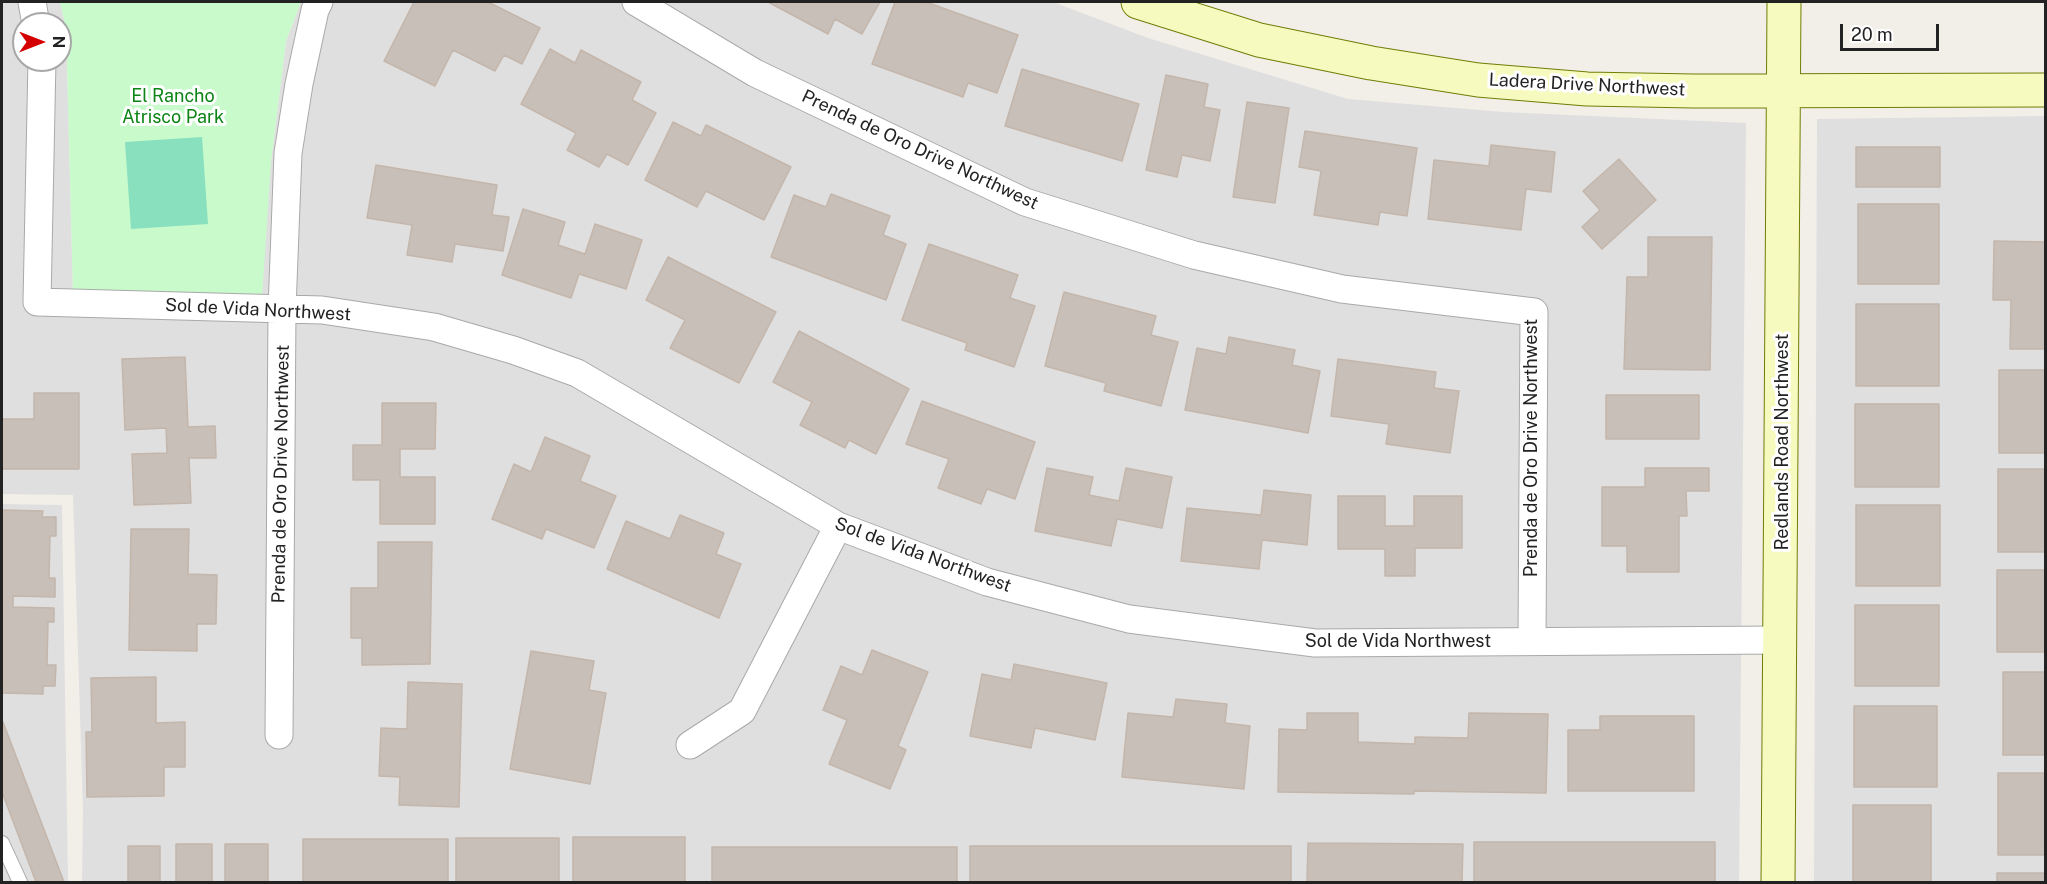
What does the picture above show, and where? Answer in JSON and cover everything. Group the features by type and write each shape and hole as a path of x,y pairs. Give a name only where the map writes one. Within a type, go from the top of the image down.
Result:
{"street":[{"name":"Prenda de Oro Drive Northwest","path":"279,735 282,309 288,153 299,84 315,10 319,2"},
{"name":"Prenda de Oro Drive Northwest","path":"636,2 755,73 1025,202 1194,255 1342,289 1534,312 1532,641"},
{"name":"Ladera Drive Northwest","path":"1138,2 1259,40 1371,63 1478,80 1587,89 1784,92 2046,90"},
{"name":"Redlands Road Northwest","path":"1778,882 1784,2"},
{"name":"Sol de Vida Northwest","path":"42,72 37,302 322,310 434,327 513,350 577,373 838,526 987,582 1129,620 1315,643 1781,640"},
{"path":"690,745 742,711 838,526"}],"lane":[{"path":"2,843 20,882"}],"shaded area":[{"path":"2,2 60,2 62,12 12,12 12,72 67,72 73,293 271,162 286,41 301,2 1053,2 1148,38 1348,99 1503,112 1746,123 1739,882 82,882 83,810 73,495 2,494"},
{"path":"2045,116 2045,882 1814,882 1817,119"},
{"path":"2,504 62,505 68,882 2,882"}],"green space":[{"name":"El Rancho Atrisco Park","path":"60,2 301,2 286,41 271,162 262,298 73,293 67,72 72,72 72,12 62,12"},
{"path":"202,137 208,224 131,229 125,142"}],"building":[{"path":"414,2 488,2 540,28 522,64 504,55 495,71 453,50 435,86 384,61"},
{"path":"768,2 880,2 862,34 835,19 828,34"},
{"path":"895,2 926,2 1018,35 997,93 968,83 963,97 872,64"},
{"path":"550,49 575,63 581,50 641,82 632,100 656,113 628,165 607,154 599,167 567,150 576,133 521,104"},
{"path":"1022,69 1139,104 1122,161 1005,126"},
{"path":"1166,75 1208,84 1204,107 1220,110 1210,161 1182,155 1177,177 1146,170"},
{"path":"1247,102 1289,108 1275,203 1233,197"},
{"path":"673,122 701,136 706,125 791,167 764,220 706,191 697,207 645,180"},
{"path":"1305,131 1417,148 1407,216 1380,212 1378,225 1314,215 1321,171 1299,167"},
{"path":"1491,145 1555,152 1551,192 1526,189 1521,230 1428,219 1434,160 1489,166"},
{"path":"1856,147 1940,147 1940,187 1856,187"},
{"path":"1619,159 1656,200 1602,249 1582,227 1600,210 1583,191"},
{"path":"376,165 497,185 492,215 509,217 503,251 455,244 452,262 407,255 412,225 367,218"},
{"path":"831,194 890,216 883,235 906,244 886,300 771,257 794,195 826,207"},
{"path":"1858,204 1939,204 1939,284 1858,284"},
{"path":"523,209 565,222 558,245 585,254 595,224 642,240 626,289 579,274 571,298 502,275"},
{"path":"1648,237 1712,237 1710,370 1624,369 1627,277 1648,277"},
{"path":"1994,241 2046,242 2046,349 2010,349 2011,300 1993,300"},
{"path":"929,244 1018,275 1010,298 1035,306 1014,367 965,350 967,343 902,320"},
{"path":"668,257 776,312 739,383 670,348 685,320 646,300"},
{"path":"1064,292 1156,316 1151,335 1178,342 1161,406 1104,391 1106,383 1045,366"},
{"path":"1856,304 1939,304 1939,386 1856,386"},
{"path":"799,331 909,389 876,454 849,440 845,448 800,425 812,402 773,382"},
{"path":"1229,337 1295,350 1292,365 1320,371 1308,433 1185,410 1197,348 1226,354"},
{"path":"185,357 188,427 215,426 216,458 189,458 191,503 134,505 132,454 167,453 166,428 125,430 122,359"},
{"path":"1338,359 1436,372 1434,388 1459,391 1450,453 1386,444 1389,424 1331,416"},
{"path":"1999,370 2046,370 2046,453 1999,453"},
{"path":"34,393 79,393 79,469 2,469 2,419 34,419"},
{"path":"1606,395 1699,395 1699,439 1606,439"},
{"path":"922,401 1035,442 1015,499 987,489 981,504 938,488 949,459 906,444"},
{"path":"382,403 436,403 435,449 400,449 400,477 435,477 435,524 380,524 380,480 353,480 353,445 382,445"},
{"path":"1855,404 1939,404 1939,487 1855,487"},
{"path":"545,437 590,456 580,481 616,496 594,548 546,529 542,539 492,519 514,464 531,472"},
{"path":"1047,468 1093,477 1089,495 1119,501 1126,468 1172,477 1162,528 1117,519 1111,546 1035,531"},
{"path":"1645,468 1709,468 1709,491 1686,491 1687,516 1679,516 1679,572 1627,572 1627,546 1602,546 1602,487 1645,487"},
{"path":"1998,469 2046,469 2046,552 1998,552"},
{"path":"1264,490 1311,495 1307,545 1262,540 1259,569 1181,561 1187,508 1261,515"},
{"path":"1338,496 1385,496 1385,526 1414,526 1414,496 1462,496 1462,548 1415,548 1415,576 1385,576 1385,549 1338,549"},
{"path":"1856,505 1940,505 1940,586 1856,586"},
{"path":"2,510 43,511 42,517 56,517 56,536 50,536 49,578 55,578 55,597 13,596 13,607 54,608 54,622 48,622 47,665 56,665 55,686 43,686 43,694 2,693"},
{"path":"680,515 724,533 716,554 741,564 719,618 607,569 626,521 670,539"},
{"path":"131,529 189,529 188,574 217,575 216,624 197,624 197,651 129,650"},
{"path":"378,542 432,542 430,664 362,665 362,638 351,638 351,588 378,588"},
{"path":"1997,570 2046,570 2046,652 1997,652"},
{"path":"1855,605 1939,605 1939,686 1855,686"},
{"path":"872,650 928,672 898,746 906,750 890,789 829,764 847,720 823,710 841,666 862,675"},
{"path":"531,651 594,661 589,690 606,693 590,784 510,769"},
{"path":"1014,664 1107,683 1095,740 1035,728 1031,748 970,736 982,674 1011,680"},
{"path":"2003,672 2046,672 2046,755 2003,755"},
{"path":"156,677 156,723 185,722 185,767 164,767 164,796 87,797 86,732 92,732 91,678"},
{"path":"408,682 462,684 459,807 399,805 400,777 379,776 381,728 407,729"},
{"path":"1176,699 1227,704 1225,723 1250,726 1244,789 1122,777 1128,713 1173,717"},
{"path":"1854,706 1937,706 1937,787 1854,787"},
{"path":"1307,713 1358,713 1358,742 1415,744 1415,737 1468,738 1469,713 1548,714 1546,793 1278,792 1279,729 1307,730"},
{"path":"1600,716 1694,716 1694,791 1568,791 1568,730 1600,730"},
{"path":"2,722 64,882 36,882 2,792"},
{"path":"1998,773 2046,773 2046,855 1998,855"},
{"path":"1853,805 1931,805 1931,882 1853,882"},
{"path":"573,837 685,837 685,882 573,882"},
{"path":"456,838 559,838 559,882 456,882"},
{"path":"303,839 448,839 448,882 303,882"},
{"path":"1474,842 1715,842 1715,882 1474,882"},
{"path":"1308,843 1463,844 1462,882 1307,882"},
{"path":"176,844 212,844 212,882 176,882"},
{"path":"225,844 268,844 268,882 225,882"},
{"path":"128,846 160,846 160,882 128,882"},
{"path":"970,846 1291,846 1291,882 970,882"},
{"path":"712,847 957,847 957,882 712,882"},
{"path":"1997,873 2046,873 2046,882 1997,882"}]}
